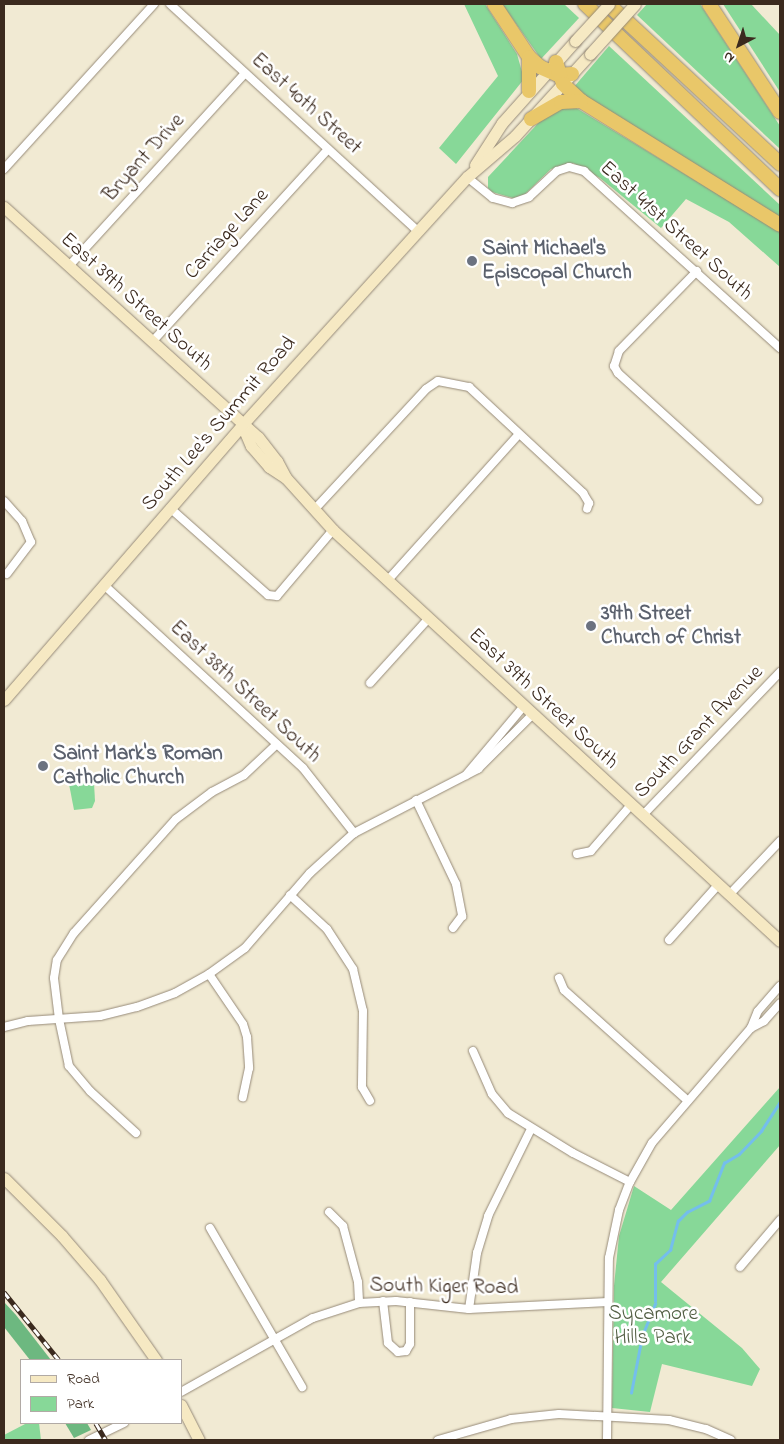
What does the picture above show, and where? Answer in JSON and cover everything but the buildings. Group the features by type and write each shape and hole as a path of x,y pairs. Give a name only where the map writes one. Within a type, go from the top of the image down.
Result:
{"highway":[{"path":"494,4 529,57 559,74 581,101 780,225"},
{"path":"585,4 780,188"},
{"path":"609,4 780,164"},
{"path":"709,4 780,112"},
{"path":"529,57 529,92"},
{"path":"531,118 561,102 581,101"}],"main road":[{"name":"South Lee's Summit Road","path":"4,700 242,425 467,177 531,118 559,74 575,41 609,4"},
{"name":"South Lee's Summit Road","path":"467,177 502,123 529,92 590,54 635,4"},
{"name":"East 39th Street South","path":"4,207 242,425 258,436 277,460 286,478 333,530 780,941"},
{"path":"4,1178 62,1236 100,1280 155,1359"},
{"path":"182,1407 200,1440"}],"street":[{"path":"4,169 154,4"},
{"name":"East 40th Street","path":"170,4 418,231"},
{"name":"Bryant Drive","path":"69,266 245,73"},
{"name":"Carriage Lane","path":"152,342 328,149"},
{"name":"East 41st Street South","path":"467,177 493,198 512,203 529,197 557,171 569,167 584,172 780,348"},
{"path":"697,272 619,351 614,362 618,373 758,500"},
{"path":"314,510 426,388 438,381 453,382 469,387 583,493 589,503 587,509"},
{"path":"388,580 520,434"},
{"path":"4,501 22,520 31,542 7,574"},
{"path":"170,508 259,589 277,596 333,530"},
{"name":"East 38th Street South","path":"104,585 276,744 322,790 354,833"},
{"path":"370,683 428,619"},
{"name":"South Grant Avenue","path":"643,815 780,672"},
{"path":"466,775 524,706"},
{"path":"4,1027 28,1020 100,1016 138,1007 175,993 209,974 245,948 310,872 354,833 487,764 533,714"},
{"path":"136,1133 84,1085 69,1066 59,1019 54,978 63,946 176,819 212,792 244,775 276,744"},
{"path":"416,800 456,884 462,916 453,928"},
{"path":"577,854 591,851 631,805"},
{"path":"729,895 780,841"},
{"path":"669,940 718,885"},
{"path":"290,895 327,929 353,969 363,1011 362,1088 370,1101"},
{"path":"209,974 243,1024 247,1037 249,1068 243,1097"},
{"path":"559,978 564,990 688,1101"},
{"path":"607,1440 608,1302 611,1242 630,1182 652,1143 751,1028 758,1011 780,986"},
{"path":"751,1028 764,1021 780,1003"},
{"path":"473,1051 486,1084 498,1103 531,1129 630,1182"},
{"path":"469,1309 477,1253 488,1216 531,1129"},
{"path":"329,1212 343,1226 358,1282 359,1303"},
{"path":"740,1266 780,1220"},
{"path":"210,1228 302,1387"},
{"path":"382,1302 388,1343 398,1352 406,1351 410,1344 410,1302"},
{"name":"South Kiger Road","path":"182,1391 313,1318 359,1303 410,1302 469,1309 608,1302"},
{"path":"438,1440 511,1419 559,1414 607,1414 669,1420 706,1429 731,1440"},
{"path":"89,1440 122,1424"}],"green space":[{"path":"464,4 485,4 517,54 524,79 456,164 439,148 498,76"},
{"path":"502,4 564,4 579,18 541,59"},
{"path":"647,4 700,4 780,126 780,149 637,15"},
{"path":"723,4 751,4 780,35 780,92"},
{"path":"609,46 780,205 780,218 573,88"},
{"path":"573,106 780,232 780,267 729,222 686,199 661,228 600,178 573,163 551,169 523,196 513,198 492,192 488,188 488,177 543,118 553,111"},
{"path":"94,783 95,801 92,808 74,810 69,784"},
{"name":"Sycamore Hills Park","path":"780,1087 780,1145 661,1282 742,1348 760,1369 752,1386 662,1364 650,1412 612,1408 614,1286 619,1236 634,1186 671,1210"},
{"path":"4,1302 50,1359 29,1359 4,1327"},
{"path":"25,1424 39,1424 41,1440 4,1440 4,1435"},
{"path":"66,1424 88,1424 91,1430 74,1438"}],"waterway":[{"path":"655,1301 655,1264 670,1250 678,1221 687,1212 709,1201 724,1163 739,1154 761,1131 780,1102"},
{"path":"631,1393 642,1336 655,1304"}],"railway":[{"path":"4,1292 58,1359"},
{"path":"97,1424 106,1440"}],"place":[{"name":"Saint Michael's Episcopal Church","path":"472,261"},
{"name":"39th Street Church of Christ","path":"591,626"},
{"name":"Saint Mark's Roman Catholic Church","path":"43,766"}]}
